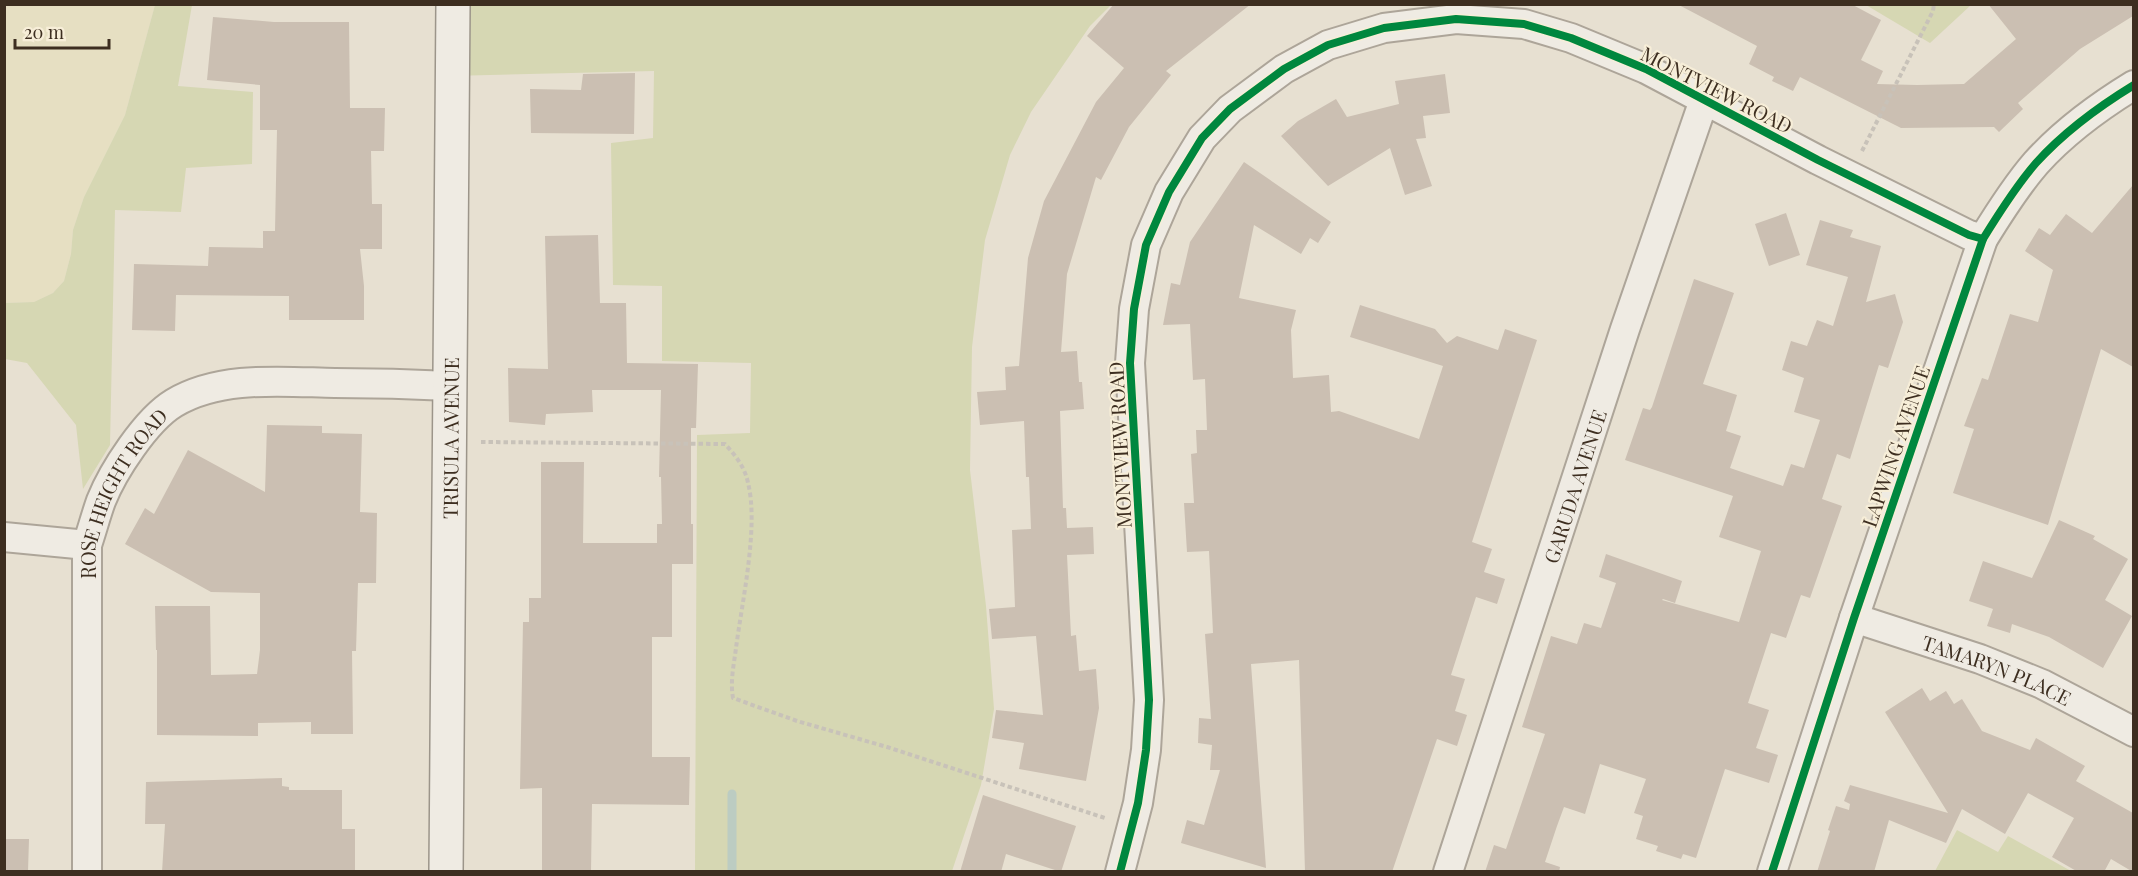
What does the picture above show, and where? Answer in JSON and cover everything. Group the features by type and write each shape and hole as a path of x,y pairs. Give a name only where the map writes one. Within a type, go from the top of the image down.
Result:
{"street":[{"name":"TRISULA AVENUE","path":"446,872 453,4"},
{"name":"MONTVIEW ROAD","path":"1120,872 1146,750 1149,700 1130,363 1134,309 1146,245 1169,192 1202,138 1230,109 1266,82 1284,69 1328,45 1384,28 1456,19 1524,24 1571,38 1646,69 1849,175 1969,235 1983,239"},
{"name":"LAPWING AVENUE","path":"1772,872 1854,618 1983,239 2008,200 2036,163 2074,125 2133,85"},
{"name":"GARUDA AVENUE","path":"1448,872 1621,340 1704,100"},
{"name":"ROSE HEIGHT ROAD","path":"87,872 87,545 101,501 111,480 145,429 174,403 200,391 226,386 264,382 450,386"},
{"path":"4,537 87,545"},
{"name":"TAMARYN PLACE","path":"1854,618 1980,659 2042,684 2133,732"}],"path":[{"path":"1849,175 1915,47 1934,4"},
{"path":"449,442 725,444 737,456 748,481 751,500 750,538 733,671 733,698 797,721 887,747 1131,826"}],"shaded area":[{"path":"4,5 155,5 125,115 84,197 73,230 71,254 64,281 53,293 34,302 5,303"}],"green space":[{"path":"155,5 192,5 178,86 253,92 252,164 186,168 181,212 115,210 110,445 83,489 76,425 27,363 5,359 5,303 34,302 53,293 64,281 71,254 73,230 84,197 125,115"},
{"path":"451,5 1111,5 1090,26 1031,112 1010,155 985,240 972,347 970,470 986,606 994,709 981,785 952,871 695,871 697,435 750,433 751,363 662,361 662,286 613,285 611,143 653,138 654,71 450,76"},
{"path":"1866,5 1971,5 1930,43"},
{"path":"1957,830 1998,852 2008,836 2071,871 1935,871"}],"building":[{"path":"1114,4 1251,4 1166,71 1171,75 1129,127 1101,180 1096,177 1067,274 1061,352 1077,351 1084,409 1060,411 1063,508 1066,508 1067,528 1093,527 1094,554 1067,555 1071,636 1076,635 1079,671 1096,669 1099,708 1086,781 1019,769 1024,743 992,738 996,710 1043,715 1036,636 992,639 989,609 1015,607 1012,530 1031,529 1024,421 980,425 977,392 1006,390 1005,367 1019,366 1028,258 1044,201 1096,102 1124,68 1087,36"},
{"path":"1677,4 1851,4 1881,20 1861,60 1883,71 1877,84 1964,84 2016,39 1988,4 2133,4 2133,16 2080,49 2018,103 2023,109 1999,132 1994,127 1901,128 1800,77 1793,91 1772,81 1774,77 1749,64 1757,46"},
{"path":"213,17 274,22 349,22 350,108 385,108 384,151 371,151 372,204 382,204 382,249 360,249 364,286 364,320 289,320 289,296 176,295 175,331 132,330 134,264 208,266 209,247 263,248 263,231 275,231 277,130 260,130 260,85 207,80"},
{"path":"635,73 634,134 531,133 530,89 581,90 583,74"},
{"path":"1445,74 1450,113 1423,116 1426,138 1416,139 1432,186 1405,195 1390,148 1328,186 1281,136 1298,121 1336,99 1347,117 1399,104 1395,81"},
{"path":"1244,162 1331,222 1318,243 1310,238 1301,254 1254,225 1239,298 1296,310 1291,330 1293,378 1329,375 1331,412 1339,411 1419,439 1443,366 1350,337 1360,305 1435,329 1447,343 1457,336 1498,350 1505,329 1537,340 1472,542 1492,549 1484,572 1505,579 1497,604 1476,597 1451,675 1465,679 1455,711 1467,715 1457,746 1437,739 1392,872 1305,872 1299,660 1251,664 1266,868 1181,843 1187,820 1204,825 1220,770 1210,770 1212,745 1198,743 1199,718 1211,719 1205,634 1213,633 1209,551 1187,552 1184,503 1194,503 1191,454 1197,453 1196,430 1207,430 1205,379 1193,380 1190,324 1163,325 1171,283 1180,285 1190,242"},
{"path":"2133,185 2133,367 2101,349 2048,525 1953,493 1974,429 1964,426 1982,378 1988,380 2010,314 2038,322 2053,270 2025,251 2039,228 2050,235 2066,214 2092,233"},
{"path":"1786,213 1800,255 1769,266 1755,224"},
{"path":"1820,220 1853,230 1850,237 1881,246 1866,302 1895,294 1903,322 1888,368 1879,365 1850,459 1837,454 1822,499 1842,506 1810,598 1801,595 1786,638 1771,633 1748,703 1769,710 1756,748 1778,755 1769,783 1725,769 1696,858 1683,854 1681,859 1656,851 1658,846 1636,839 1643,816 1634,813 1646,779 1600,764 1585,814 1564,807 1545,862 1560,867 1559,872 1485,872 1494,845 1506,849 1545,734 1522,727 1551,636 1577,644 1584,623 1601,628 1616,583 1599,577 1606,554 1682,581 1675,603 1662,600 1739,622 1761,551 1719,537 1733,496 1625,460 1643,408 1650,410 1652,407 1694,279 1734,293 1703,384 1737,395 1726,431 1741,436 1730,468 1783,486 1791,464 1804,468 1820,420 1794,412 1804,378 1782,370 1791,341 1807,346 1817,320 1833,326 1848,277 1806,265"},
{"path":"598,235 600,303 626,303 627,363 698,364 696,428 691,428 693,564 672,564 672,637 652,637 652,757 690,757 689,805 592,804 591,872 545,872 542,870 542,788 520,789 523,622 529,622 529,598 541,598 541,462 584,462 583,543 657,543 657,524 662,524 661,477 659,477 661,390 592,390 593,412 546,414 545,425 509,422 508,368 548,369 545,236"},
{"path":"267,425 322,426 322,433 362,434 360,512 377,513 376,583 358,583 356,651 352,651 353,734 311,734 311,722 258,723 258,736 157,735 155,606 210,606 211,675 257,674 260,650 260,593 211,592 125,544 145,508 154,514 188,450 265,492"},
{"path":"2059,520 2095,536 2093,539 2128,559 2105,600 2132,616 2103,668 2049,637 2012,624 2010,633 1987,626 1993,609 1969,601 1983,561 2032,578"},
{"path":"1922,688 1930,701 1946,691 1954,704 1962,699 1982,731 2030,750 2036,738 2085,766 2076,781 2133,813 2133,872 2111,859 2104,872 2078,872 2052,857 2074,818 2028,793 2005,834 1962,809 1946,843 1889,820 1874,872 1817,872 1836,806 1849,810 1850,804 1844,801 1850,785 1948,813 1885,712"},
{"path":"282,778 282,786 289,787 289,790 342,790 342,829 355,829 355,872 162,872 165,824 145,824 146,782"},
{"path":"983,795 1076,826 1061,872 1006,854 1001,872 960,872"},
{"path":"4,839 29,839 28,872 4,872"}],"waterway":[{"path":"732,794 732,872"}],"cycle path":[{"path":"1120,872 1138,803 1146,750 1149,700 1130,363 1134,309 1146,245 1169,192 1202,138 1230,109 1284,69 1328,45 1384,28 1456,19 1524,24 1571,38 1646,69 1818,160 1969,235 1983,239"},
{"path":"1772,872 1854,618 1983,239 2015,190 2047,152 2082,121 2134,85"}]}
